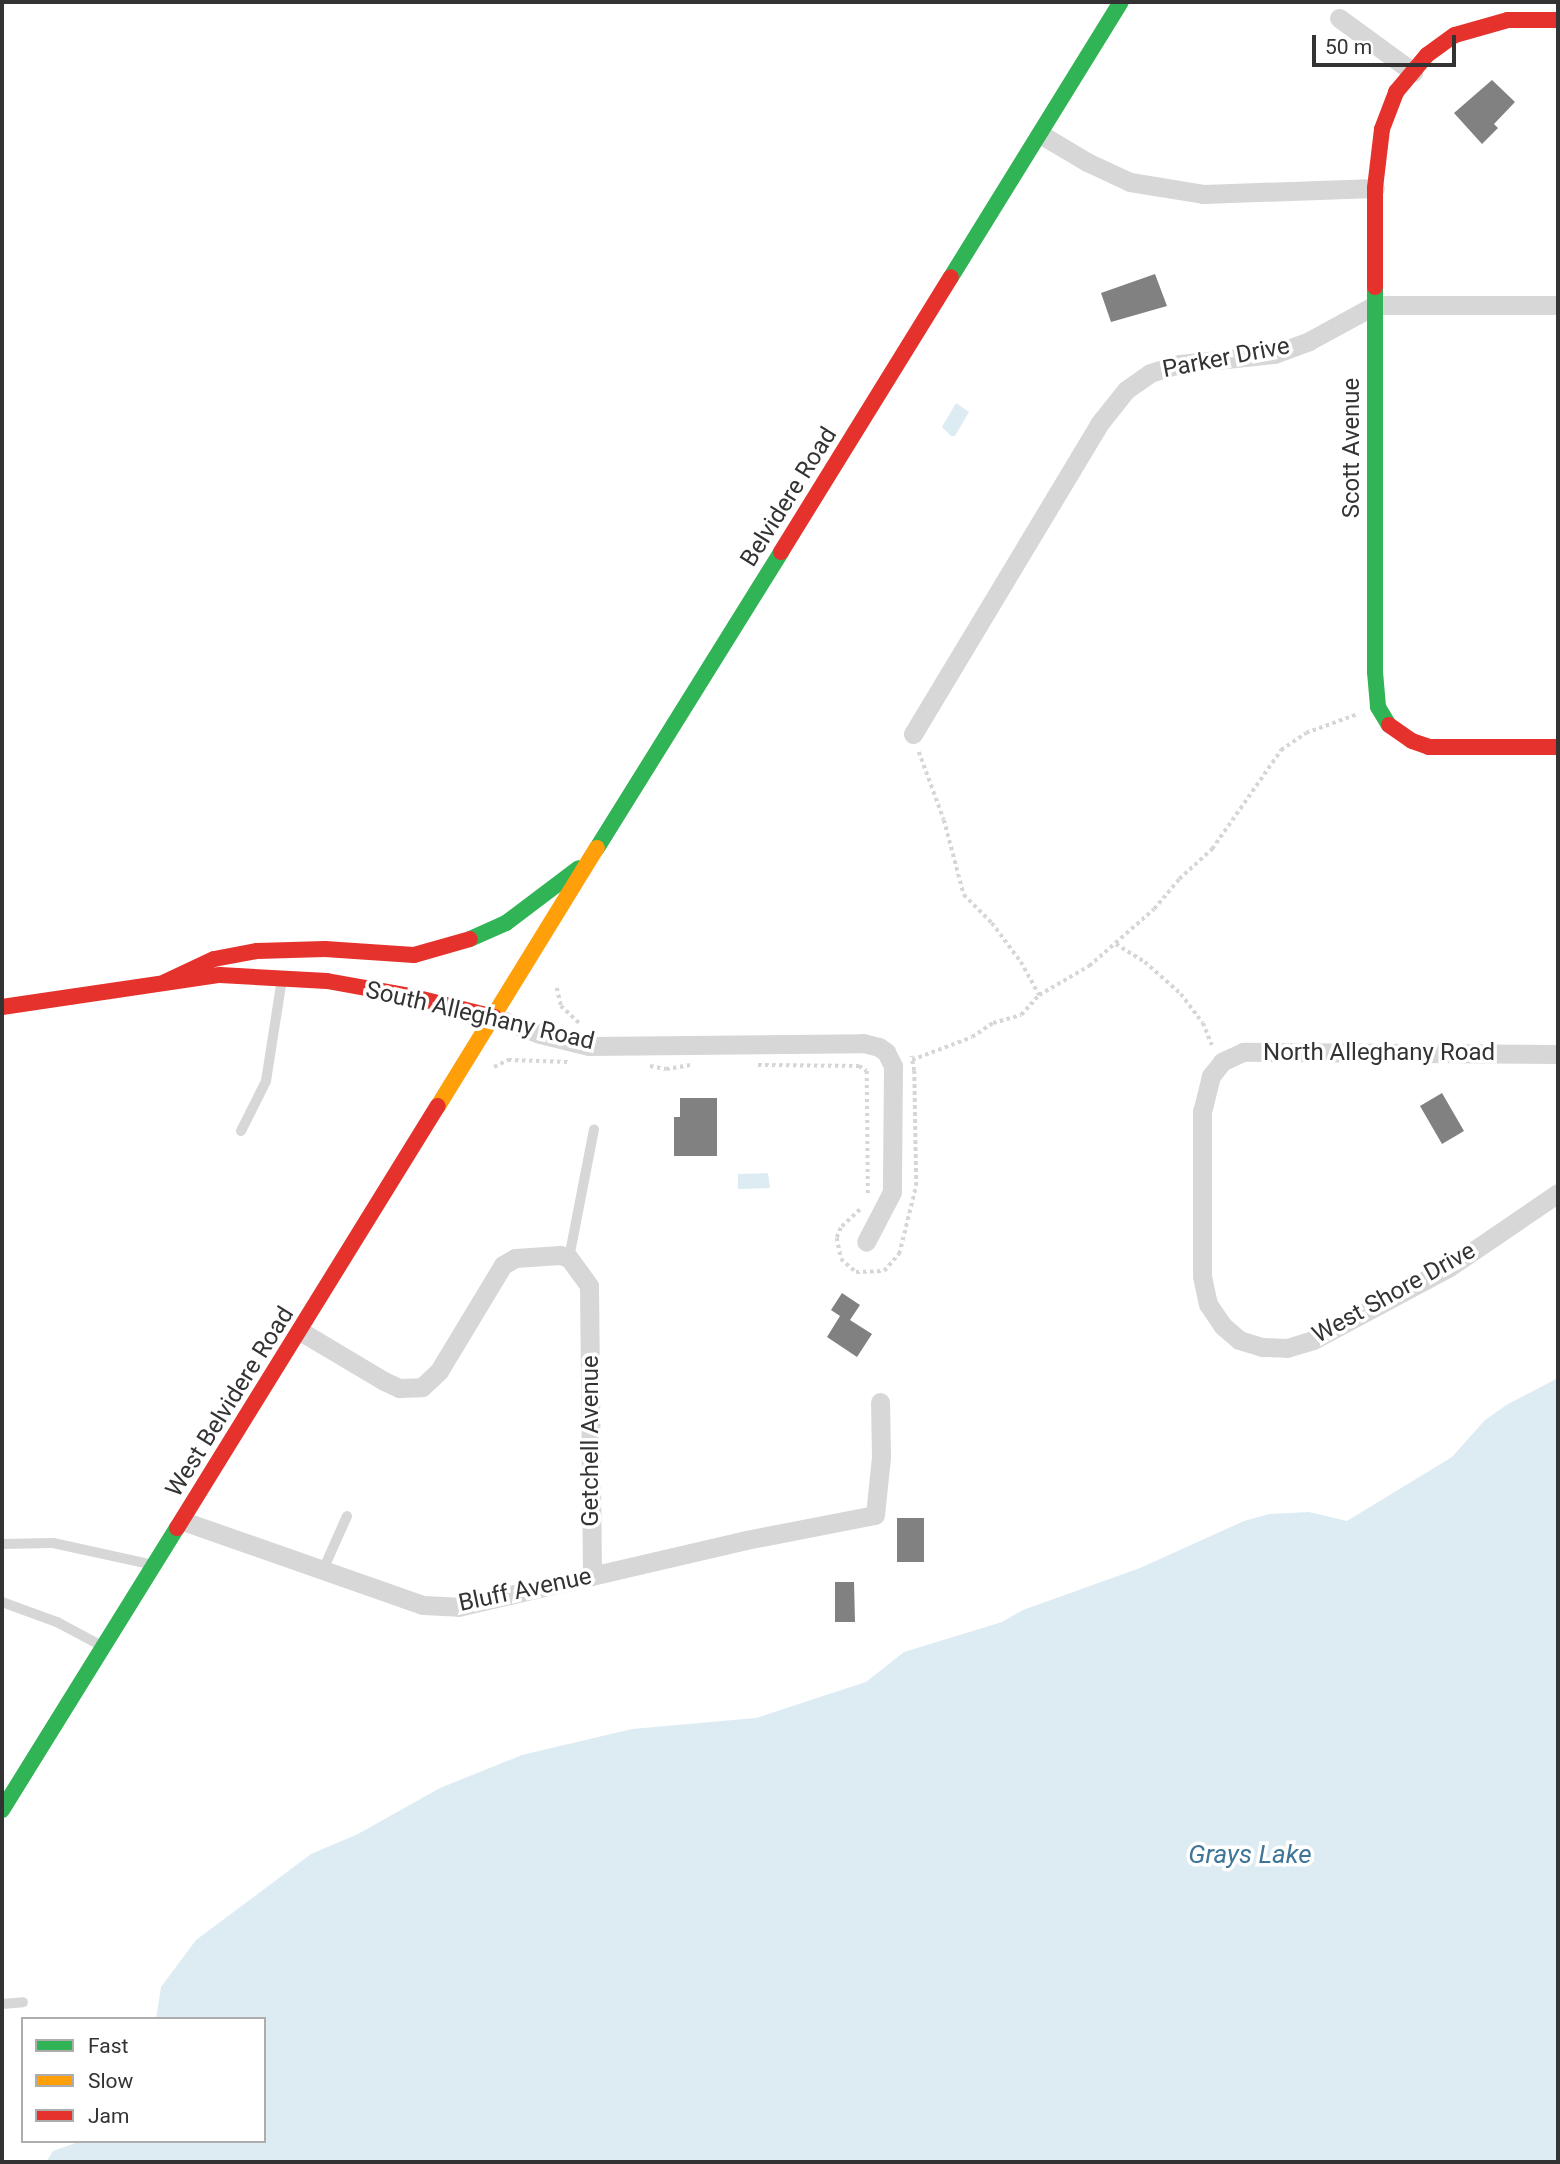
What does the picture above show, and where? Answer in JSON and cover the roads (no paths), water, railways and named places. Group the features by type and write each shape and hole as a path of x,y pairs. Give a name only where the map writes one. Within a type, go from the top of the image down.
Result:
{"main road":[{"name":"Belvidere Road","path":"494,1017 1121,2"},
{"name":"Scott Avenue","path":"1558,20 1508,20 1455,35 1427,55 1396,92 1381,128 1375,188 1378,707 1389,725 1412,741 1429,747 1558,747"},
{"path":"166,982 214,959 257,951 325,949 414,955 453,946 506,923 593,857"},
{"name":"South Alleghany Road","path":"2,1007 220,975 327,981 396,993 494,1017"},
{"name":"West Belvidere Road","path":"2,1810 494,1017"}],"street":[{"path":"1339,18 1413,72"},
{"path":"1040,134 1087,162 1130,182 1203,194 1375,188"},
{"name":"Parker Drive","path":"913,734 1099,424 1126,390 1150,373 1180,364 1274,354 1309,341 1375,305 1558,305"},
{"name":"South Alleghany Road","path":"494,1017 540,1034 589,1046 863,1043 886,1052 893,1066 892,1192 866,1242"},
{"name":"North Alleghany Road","path":"1202,1119 1211,1076 1222,1062 1243,1052 1558,1054"},
{"name":"West Shore Drive","path":"1202,1119 1202,1276 1208,1304 1223,1326 1238,1340 1262,1347 1286,1348 1313,1340 1448,1268 1558,1193"},
{"path":"300,1331 399,1388 422,1387 439,1371 503,1265 515,1258 560,1255 569,1258"},
{"name":"Getchell Avenue","path":"569,1258 589,1286 592,1576"},
{"name":"Bluff Avenue","path":"183,1521 423,1605 458,1607 875,1514 881,1457 880,1402"}],"lane":[{"path":"241,1131 266,1081 282,979"},
{"path":"569,1258 594,1129"},
{"path":"323,1570 347,1516"},
{"path":"2,1544 53,1543 155,1566"},
{"path":"2,1602 57,1622 103,1647"},
{"path":"2,2004 23,2002"}],"water":[{"path":"956,403 969,412 955,436 951,436 942,427"},
{"path":"768,1173 770,1188 738,1189 738,1174"},
{"name":"Grays Lake","path":"1558,1378 1558,2162 46,2162 53,2151 75,2143 266,2143 266,2017 156,2017 161,1987 196,1940 311,1854 358,1834 440,1788 522,1755 632,1729 756,1718 866,1682 904,1652 1002,1622 1023,1610 1140,1568 1244,1521 1269,1514 1309,1512 1347,1521 1452,1457 1485,1420 1508,1404"}]}
